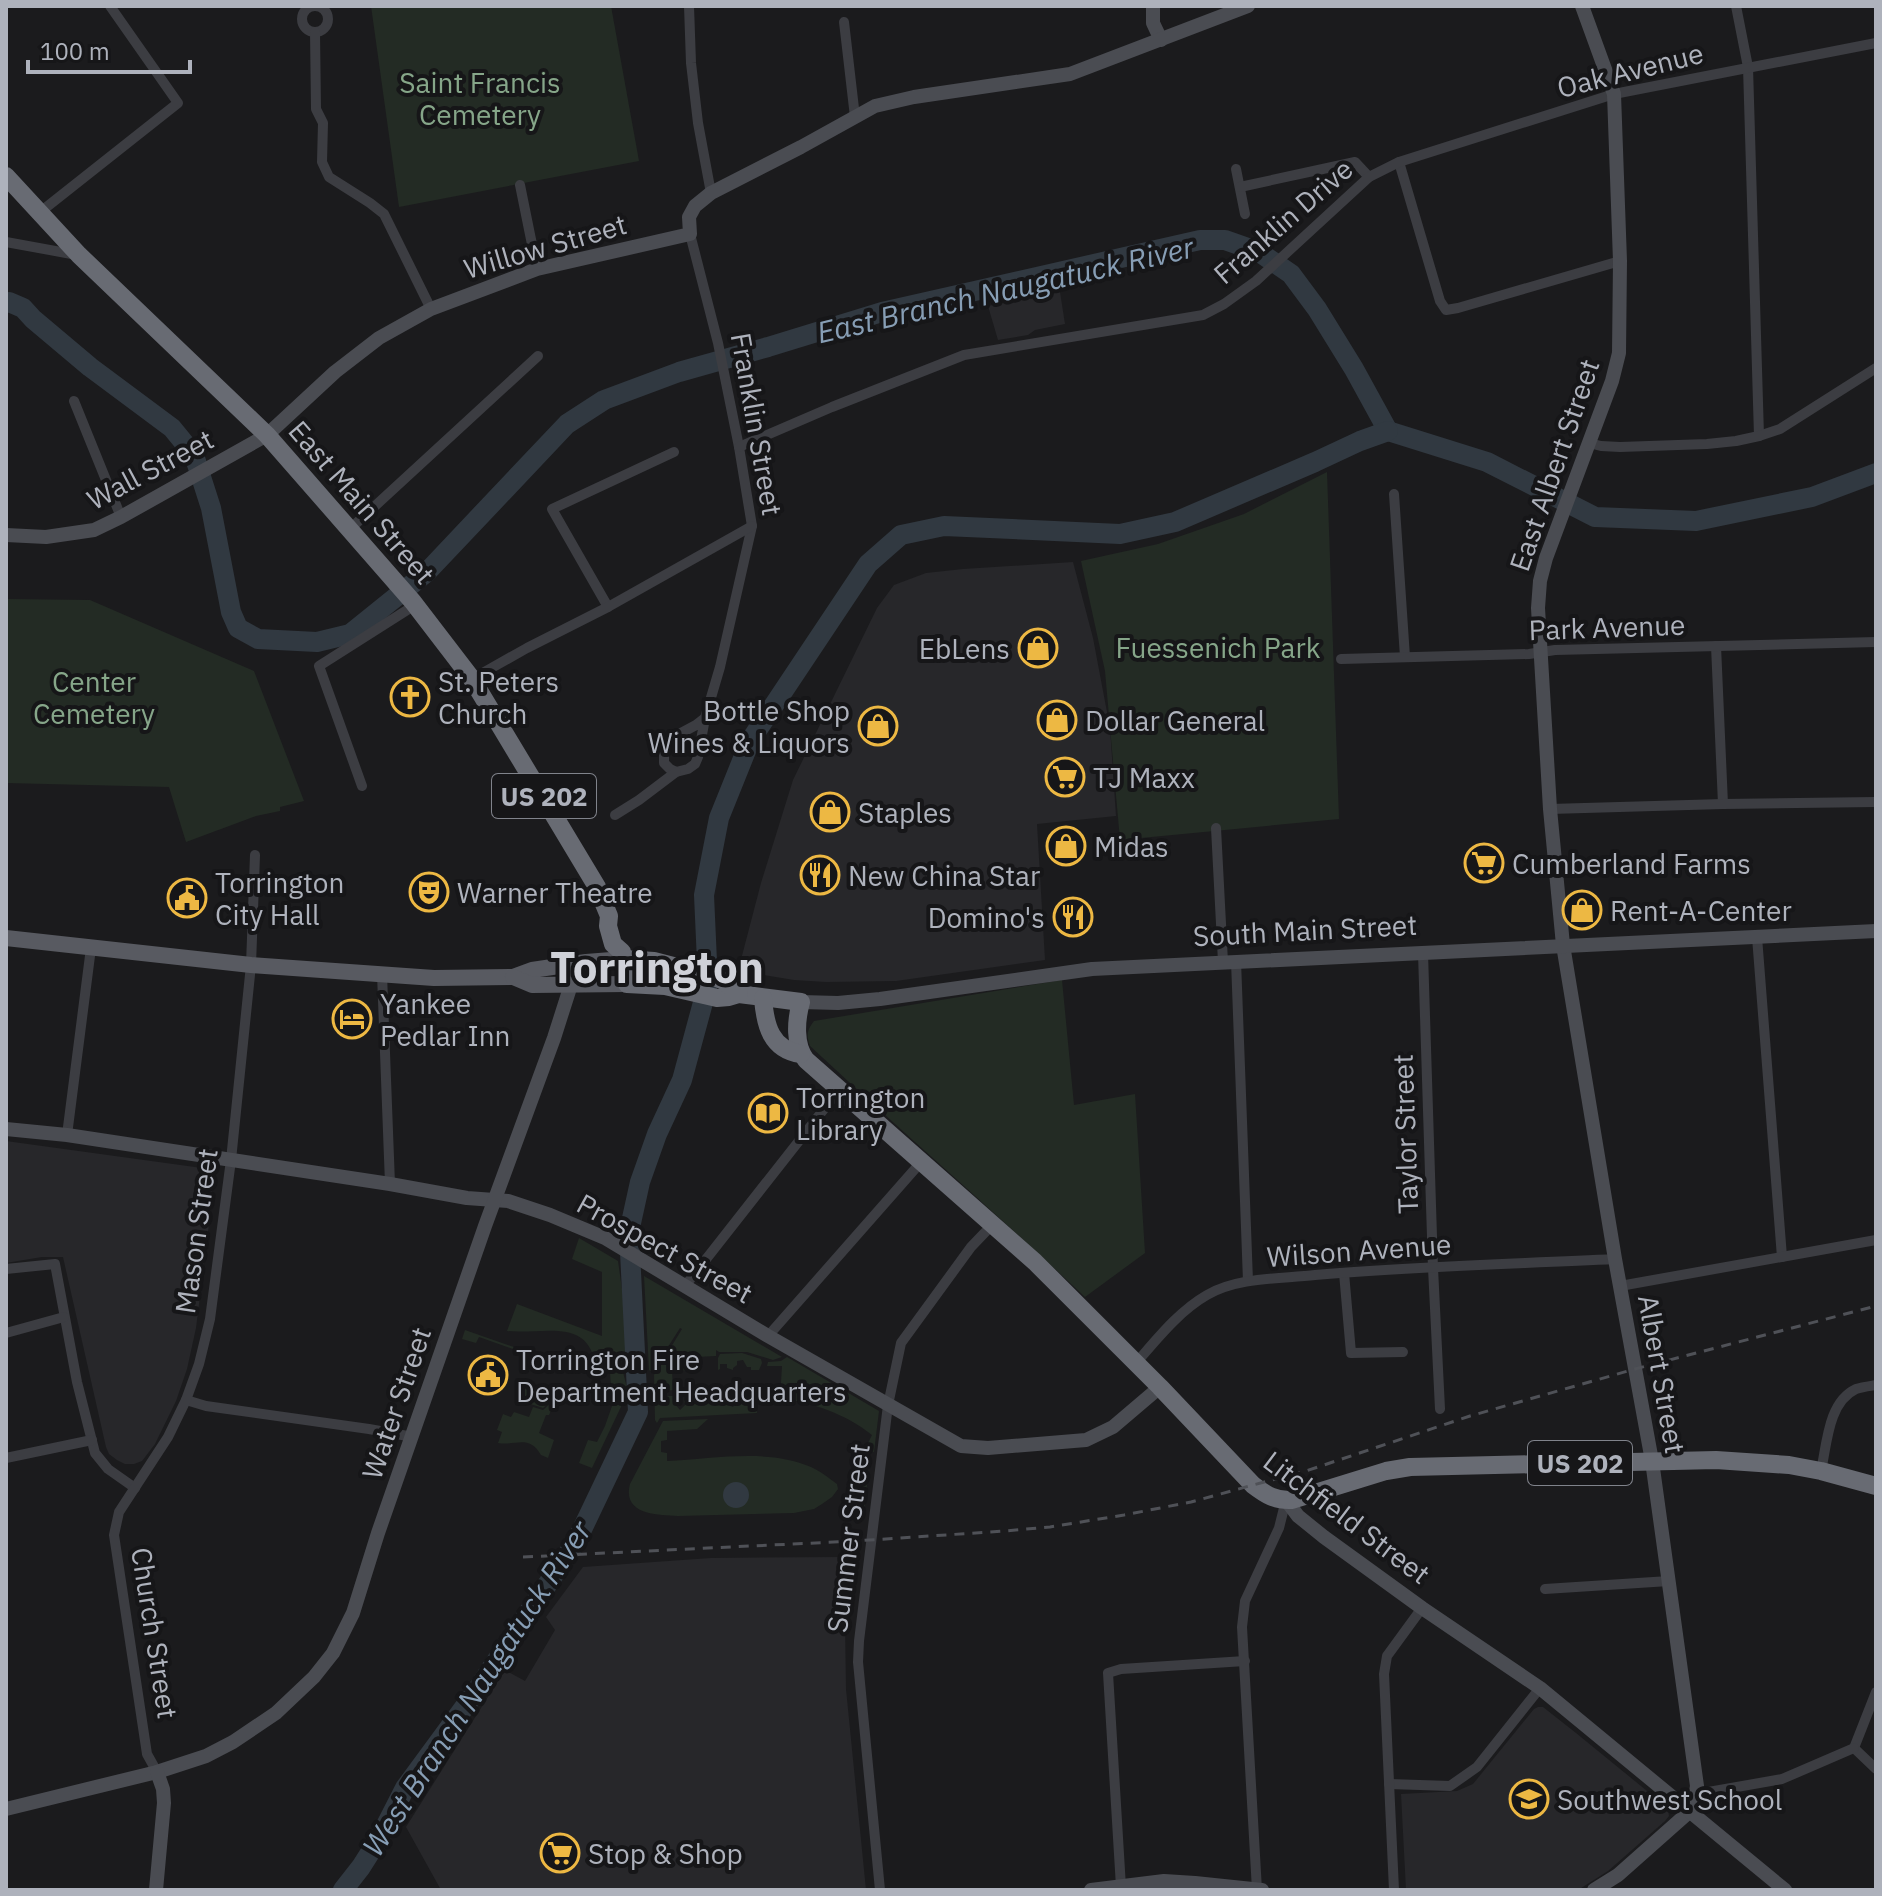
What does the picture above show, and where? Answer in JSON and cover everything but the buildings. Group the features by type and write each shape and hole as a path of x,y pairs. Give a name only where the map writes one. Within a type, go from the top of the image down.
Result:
{"highway":[{"name":"East Main Street","path":"6,176 79,255 267,435 414,604 472,679 590,873 609,916 617,920 625,944 627,984"},
{"name":"South Main Street","path":"627,957 718,978 739,994"},
{"name":"South Main Street","path":"627,984 662,985 714,998 739,994 801,1002"},
{"name":"Litchfield Street","path":"763,998 766,1021 776,1043 784,1050 801,1054 1035,1262 1253,1485 1270,1496 1286,1500"},
{"path":"801,1002 797,1026 801,1054"},
{"name":"US 202","path":"1286,1500 1410,1467 1652,1461 1763,1462 1821,1471 1876,1486"}],"main road":[{"path":"1153,6 1153,23 1161,40"},
{"path":"690,234 689,217 695,206 711,193 875,106 914,97 1070,74 1248,6"},
{"name":"East Albert Street","path":"1563,945 1550,809 1539,590 1546,558 1612,381 1619,353 1620,261 1614,94 1582,6"},
{"name":"Willow Street","path":"267,435 335,372 379,338 431,309 537,269 690,234"},
{"name":"Wall Street","path":"6,535 46,537 94,530 267,435"},
{"name":"South Main Street","path":"801,1002 844,1003 880,999 1092,969 1876,931"},
{"path":"6,938 251,965 434,978 513,977 529,970 627,957"},
{"name":"Albert Street","path":"1563,945 1652,1461 1696,1772 1697,1794 1689,1812"},
{"name":"Water Street","path":"6,1809 157,1772 206,1756 276,1713 333,1653 353,1613 378,1533 554,1038 570,985 570,964"},
{"path":"513,977 532,985 627,984"},
{"name":"Prospect Street","path":"6,1129 67,1135 467,1198 508,1201 605,1238 961,1446 988,1448 1086,1440 1113,1427 1160,1387"},
{"name":"Litchfield Street","path":"1286,1500 1307,1524 1422,1608 1540,1688 1785,1890"},
{"name":"Church Street","path":"156,1890 164,1803 157,1772"},
{"path":"1594,1890 1618,1875 1689,1812"},
{"path":"1091,1890 1164,1881 1259,1890"}],"street":[{"path":"689,6 698,123 711,193"},
{"path":"1736,6 1748,67 1759,436"},
{"path":"39,213 178,103 113,7"},
{"path":"844,22 855,117"},
{"path":"315,32 316,109 323,123 322,162 329,177 384,214 431,309"},
{"name":"Oak Avenue","path":"1399,162 1614,94 1876,43"},
{"path":"1240,187 1355,162 1369,177"},
{"path":"1399,162 1440,301 1446,310 1620,261"},
{"name":"Franklin Drive","path":"739,447 964,355 1203,315 1256,281 1369,177 1399,162"},
{"path":"1236,169 1245,214"},
{"path":"520,185 537,269"},
{"name":"Franklin Street","path":"676,772 688,769 698,757 752,526 718,343 690,234"},
{"path":"6,242 79,255"},
{"path":"350,529 538,356"},
{"path":"1589,443 1620,447 1707,444 1759,436 1780,429 1876,368"},
{"path":"74,401 121,517"},
{"path":"608,607 552,509 674,452"},
{"path":"1394,494 1405,657"},
{"path":"472,679 752,526"},
{"path":"362,786 319,666 414,604"},
{"name":"Park Avenue","path":"1341,659 1876,642"},
{"path":"1716,646 1723,804"},
{"path":"615,815 676,772 664,763 664,747 668,740 705,718"},
{"path":"1550,809 1876,802"},
{"path":"1216,828 1230,961 1248,1281"},
{"name":"Mason Street","path":"135,1488 168,1437 186,1400 210,1319 231,1160 251,965 255,855"},
{"path":"1757,937 1782,1257"},
{"path":"67,1135 91,948"},
{"name":"Taylor Street","path":"1423,953 1440,1409"},
{"path":"382,974 390,1184"},
{"path":"685,1286 839,1090"},
{"path":"768,1336 922,1161"},
{"name":"Summer Street","path":"880,1890 858,1662 888,1405 901,1343 971,1247 993,1224"},
{"path":"1620,1286 1876,1240"},
{"name":"Wilson Avenue","path":"1136,1363 1173,1322 1206,1295 1248,1281 1615,1259"},
{"path":"6,1269 55,1264 95,1453 108,1469 135,1488"},
{"path":"1344,1273 1351,1353 1403,1352"},
{"path":"6,1333 64,1317"},
{"path":"1821,1471 1834,1408 1856,1389 1876,1385"},
{"path":"186,1400 206,1406 413,1437"},
{"path":"6,1458 92,1440"},
{"name":"Church Street","path":"135,1488 119,1512 114,1535 147,1754 157,1772"},
{"path":"1259,1890 1242,1627 1245,1601 1279,1528 1286,1500"},
{"path":"1545,1589 1669,1581"},
{"path":"1394,1890 1384,1674 1387,1656 1422,1608"},
{"path":"1121,1887 1108,1673 1121,1669 1245,1661"},
{"path":"1389,1784 1450,1786 1477,1767 1540,1688"},
{"path":"1697,1794 1782,1779 1854,1748 1876,1692"},
{"path":"1854,1748 1876,1769"}],"shaded area":[{"path":"1060,292 1065,324 998,340 988,306"},
{"path":"1073,562 1093,638 1110,728 1116,816 1037,824 1045,960 896,981 794,980 738,971 793,780 877,608 894,585 926,573"},
{"path":"6,1141 202,1168 212,1176 212,1200 196,1328 187,1369 176,1401 155,1444 142,1461 125,1464 109,1454 106,1447 63,1257 6,1263"},
{"path":"736,1482 745,1486 749,1495 745,1504 736,1508 727,1504 723,1495 727,1486"},
{"path":"844,1557 846,1689 866,1890 441,1890 406,1827 505,1670 525,1681 555,1630 546,1617 583,1567 711,1558"},
{"name":"Southwest School","path":"1538,1707 1543,1707 1663,1804 1669,1816 1608,1871 1578,1890 1406,1890 1401,1794 1457,1791 1473,1784"}],"green space":[{"name":"Saint Francis Cemetery","path":"371,6 611,6 639,161 399,207"},
{"name":"Fuessenich Park","path":"1327,472 1339,819 1120,840 1105,671 1081,561 1158,544 1244,514"},
{"name":"Center Cemetery","path":"6,599 90,600 254,671 304,801 186,842 169,787 6,783"},
{"path":"1062,980 1074,1105 1135,1094 1145,1253 1085,1297 810,1046 808,1036 814,1021"},
{"path":"579,1238 618,1261 630,1345 621,1364 628,1392 592,1468 579,1463 588,1440 597,1442 612,1406 610,1372 596,1371 593,1353 576,1335 550,1331 507,1331 517,1304 602,1336 602,1272 572,1259"},
{"path":"644,1276 782,1357 773,1360 747,1352 716,1350 716,1356 696,1357 696,1370 672,1371 673,1390 666,1391 666,1396 679,1400 675,1404 680,1410 686,1404 686,1398 691,1404 697,1404 702,1396 708,1401 715,1400 715,1395 727,1397 727,1404 733,1407 744,1403 747,1396 756,1395 757,1413 660,1418 657,1423 654,1375 682,1329 652,1372 649,1370"},
{"path":"465,1330 536,1355 533,1364 525,1363 527,1354 479,1337 476,1343 462,1339"},
{"path":"742,1353 761,1359 759,1370 751,1370 743,1360 737,1361 733,1370 727,1368 727,1364 720,1364 718,1370 720,1354"},
{"path":"787,1357 879,1411 874,1452 866,1450 872,1435 851,1421 817,1406 780,1398 782,1366 767,1366 768,1362"},
{"path":"522,1388 553,1399 543,1408 521,1401 518,1399"},
{"path":"551,1403 553,1406 539,1433 554,1440 548,1458 527,1443 498,1443 502,1432 497,1430 503,1414 511,1417 514,1412 529,1417 533,1407 543,1410"},
{"path":"708,1419 697,1429 667,1431 667,1440 661,1441 661,1452 667,1453 667,1461 740,1456 777,1458 814,1469 837,1484 838,1489 814,1509 794,1513 678,1516 651,1514 636,1507 631,1502 630,1484 663,1421"},
{"path":"864,1467 869,1468 863,1521 854,1519 854,1508 861,1507"}],"waterway":[{"name":"East Branch Naugatuck River","path":"6,303 23,308 90,367 172,428 194,455 211,508 231,612 238,628 258,639 317,642 350,634 427,572 567,424 604,400 679,372 882,312 1200,240 1225,240 1259,252 1291,274 1317,309 1388,431"},
{"path":"1388,431 1487,462 1595,517 1696,521 1812,497 1876,473"},
{"name":"West Branch Naugatuck River","path":"343,1890 380,1837 405,1788 477,1690 577,1540 638,1412 629,1232 640,1182 657,1134 682,1080 708,984 704,895 719,818 750,741 868,564 901,535 944,526 1120,534 1175,522 1388,431"}],"railway":[{"path":"523,1557 1005,1531 1124,1515 1191,1502 1306,1471 1470,1416 1876,1306"}],"place":[{"name":"EbLens","path":"1038,648"},
{"name":"St. Peters Church","path":"410,697"},
{"name":"Dollar General","path":"1057,720"},
{"name":"Bottle Shop Wines & Liquors","path":"878,726"},
{"name":"TJ Maxx","path":"1065,777"},
{"name":"Staples","path":"830,812"},
{"name":"Midas","path":"1066,846"},
{"name":"Cumberland Farms","path":"1484,863"},
{"name":"New China Star","path":"820,875"},
{"name":"Warner Theatre","path":"429,892"},
{"name":"Torrington City Hall","path":"187,898"},
{"name":"Rent-A-Center","path":"1582,910"},
{"name":"Domino's","path":"1073,917"},
{"name":"Yankee Pedlar Inn","path":"352,1019"},
{"name":"Torrington Library","path":"768,1113"},
{"name":"Torrington Fire Department Headquarters","path":"488,1375"},
{"name":"Southwest School","path":"1529,1799"},
{"name":"Stop & Shop","path":"560,1853"}],"district":[{"name":"Torrington","path":"657,966"}]}
